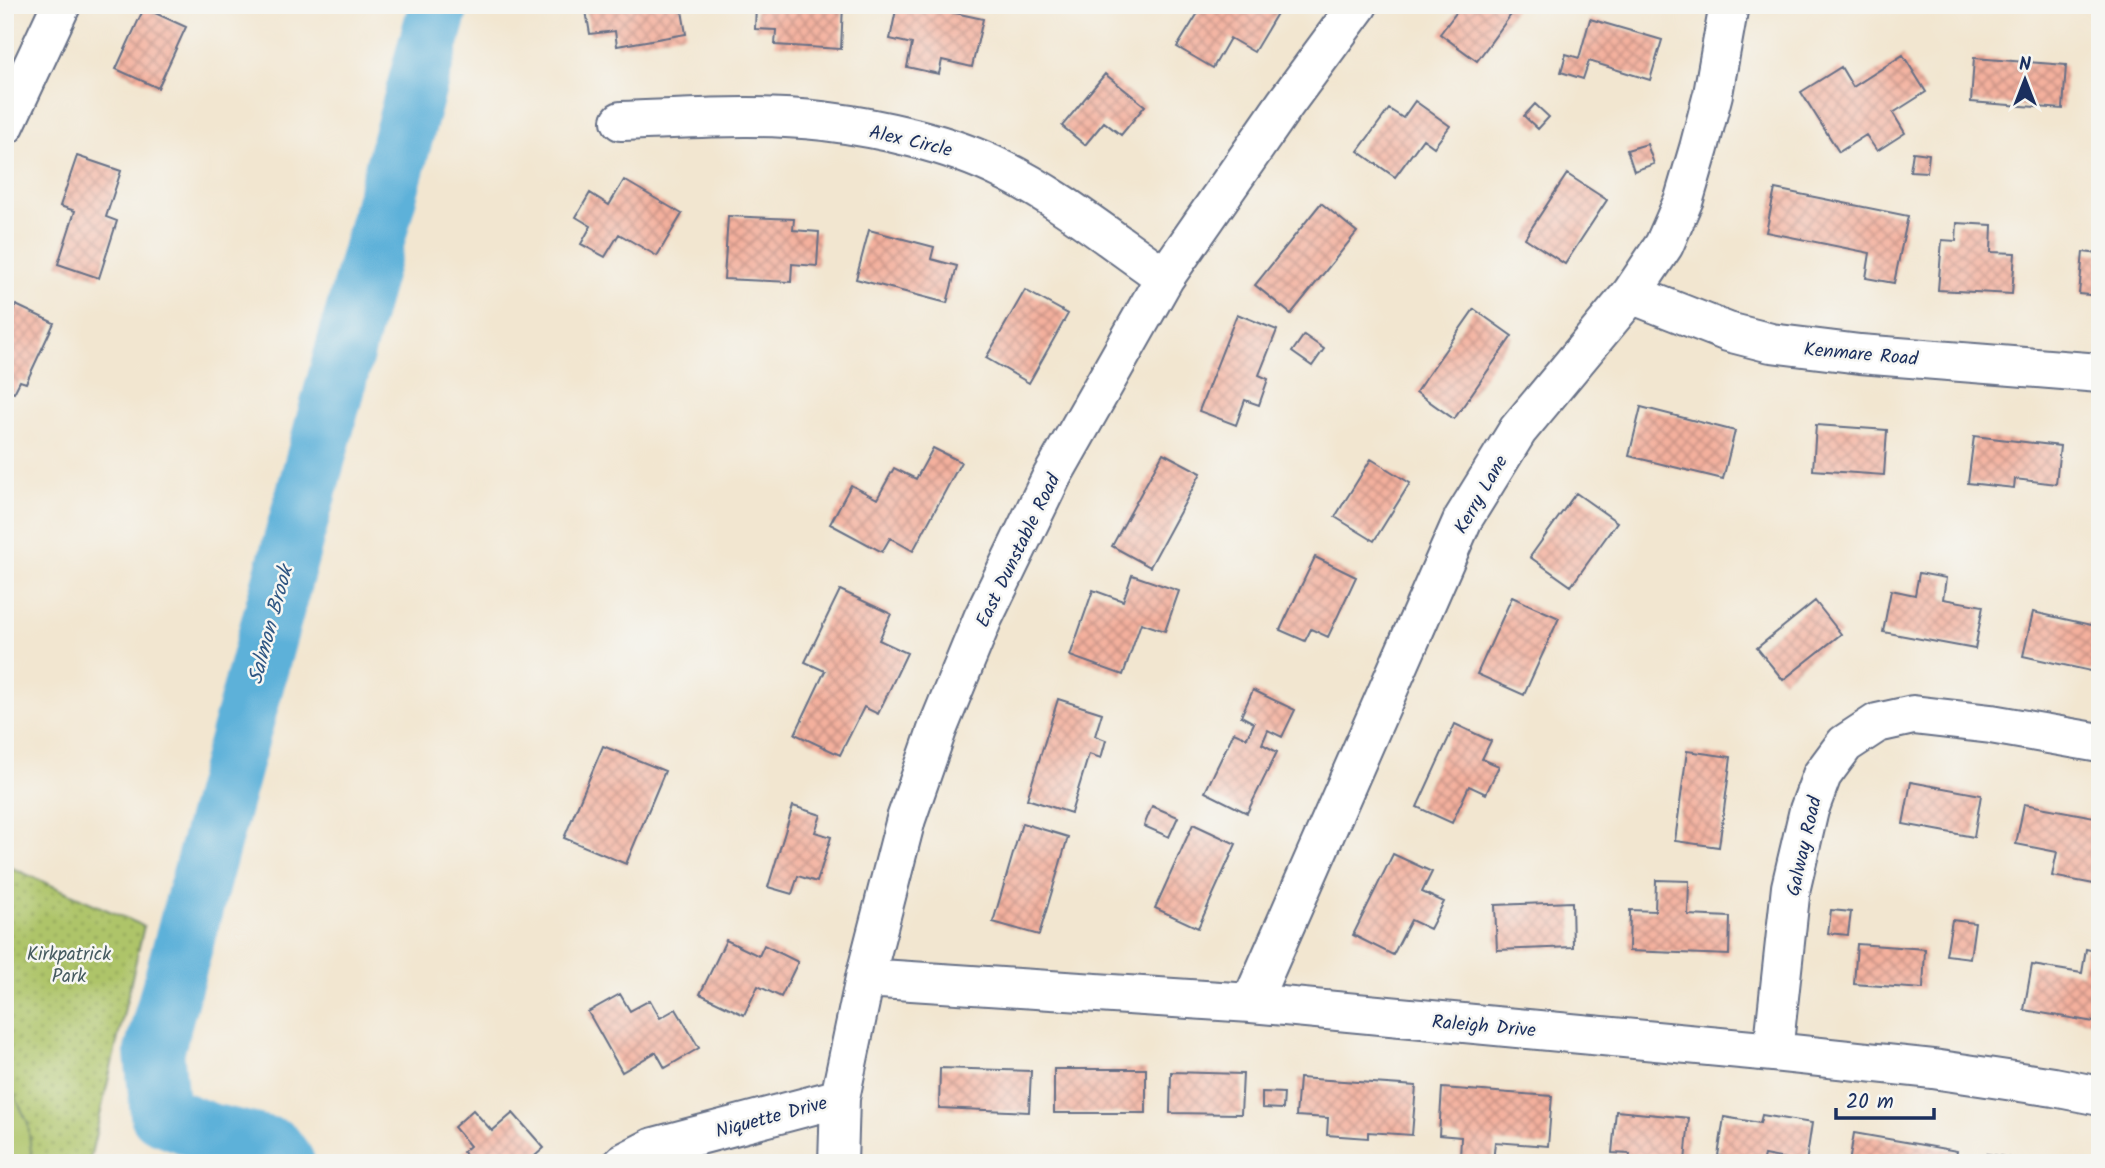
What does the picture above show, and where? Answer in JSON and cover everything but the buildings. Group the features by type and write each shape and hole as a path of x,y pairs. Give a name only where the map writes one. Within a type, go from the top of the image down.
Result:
{"street":[{"path":"5,125 61,5"},
{"name":"East Dunstable Road","path":"838,1163 841,1098 865,978 906,819 937,730 983,618 1051,478 1164,277 1358,5"},
{"name":"Kerry Lane","path":"1251,1003 1463,519 1518,430 1630,294 1664,245 1684,199 1713,94 1729,5"},
{"name":"Alex Circle","path":"621,121 758,117 822,121 933,143 968,153 1004,170 1058,202 1164,277"},
{"name":"Kenmare Road","path":"1630,294 1728,332 1771,343 1846,353 2100,373"},
{"name":"Galway Road","path":"1773,1052 1791,887 1809,810 1822,775 1845,744 1877,723 1913,715 1991,724 2100,743"},
{"name":"Raleigh Drive","path":"865,978 1251,1003 1773,1052 1933,1069 2100,1096"},
{"name":"Niquette Drive","path":"623,1163 654,1147 841,1098"}],"green space":[{"name":"Kirkpatrick Park","path":"5,865 144,926 89,1163 5,1163"},
{"path":"5,1076 28,1123 32,1163 5,1163"}],"waterway":[{"name":"Salmon Brook","path":"285,1163 274,1148 209,1133 160,1114 154,1052 439,5"}]}
